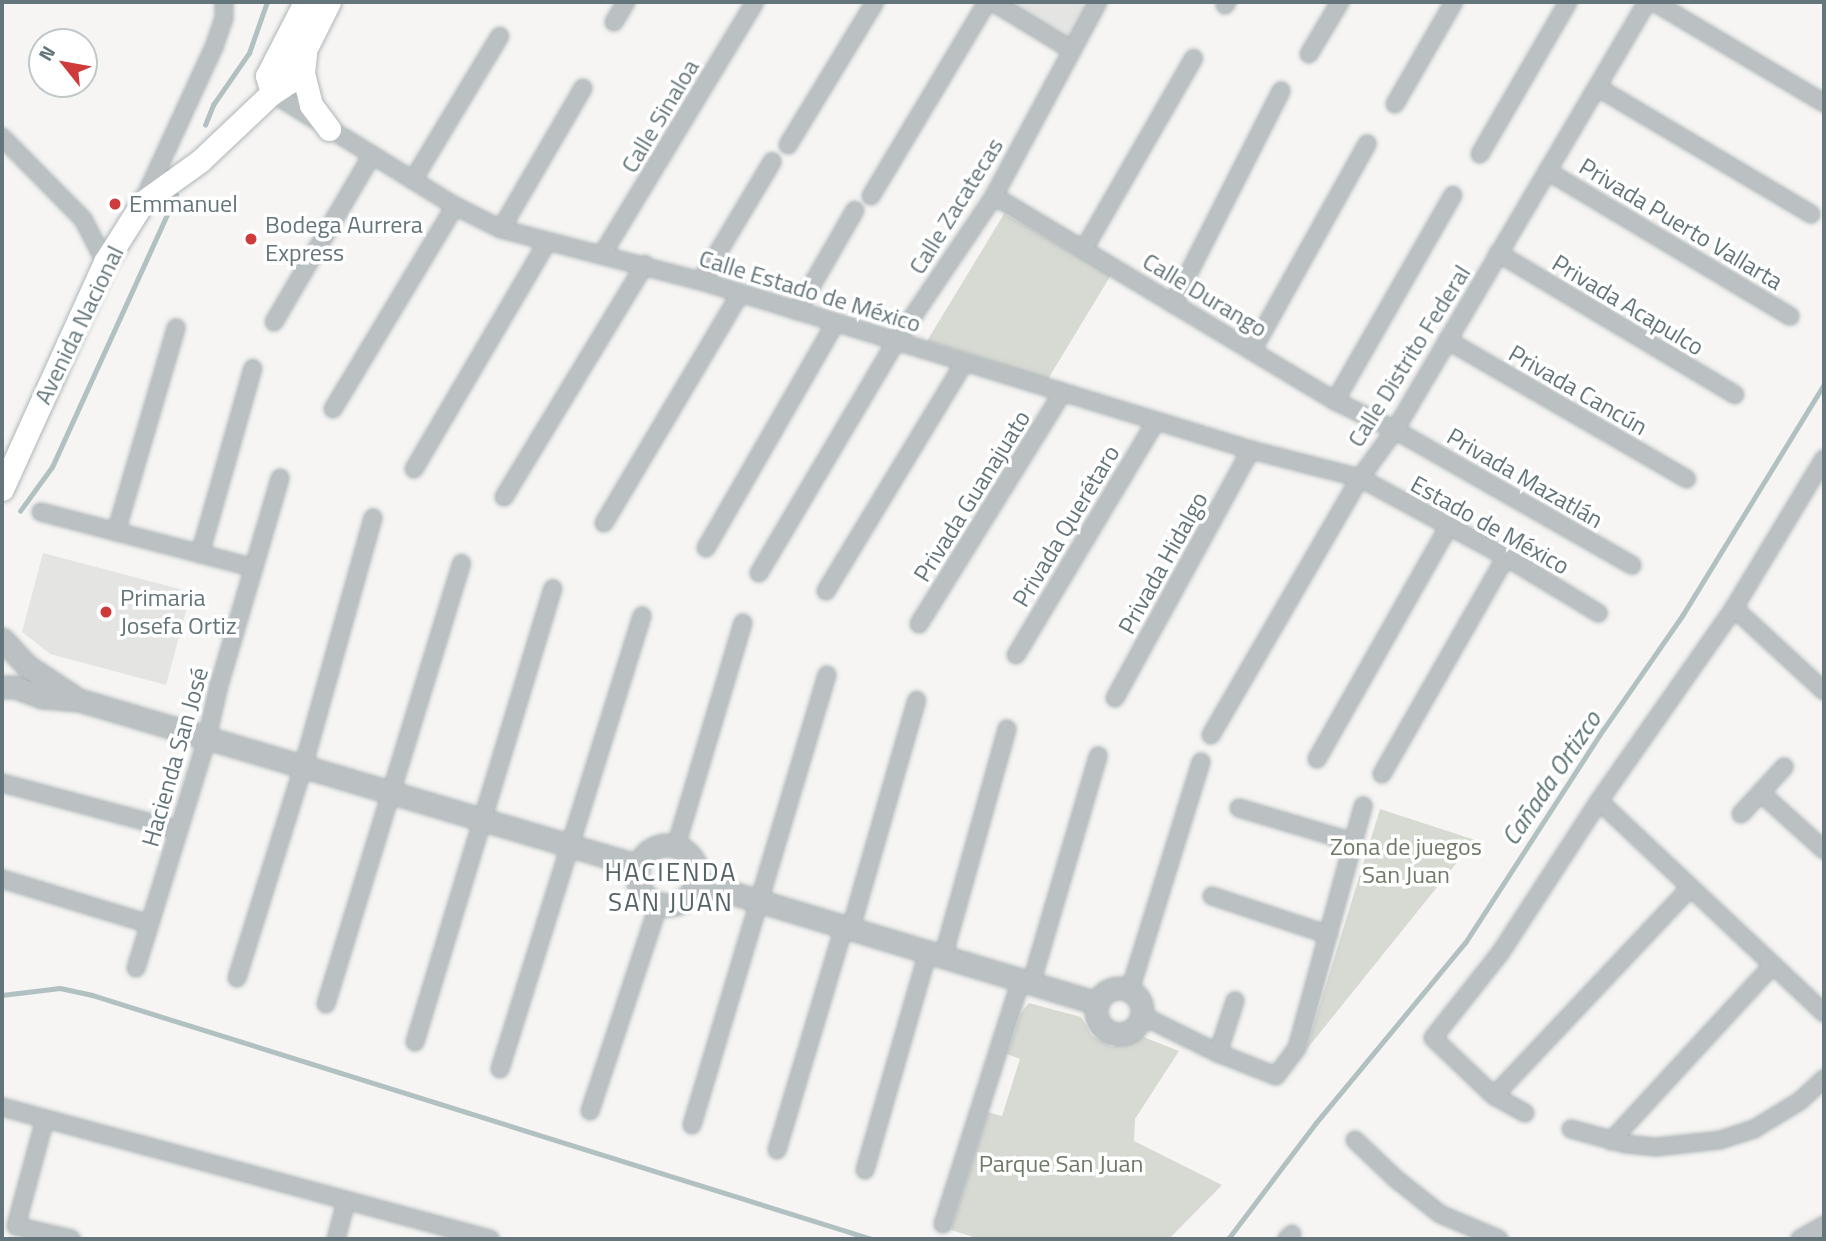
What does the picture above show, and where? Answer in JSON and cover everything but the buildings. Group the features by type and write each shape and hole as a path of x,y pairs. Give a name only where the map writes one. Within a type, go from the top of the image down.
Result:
{"main road":[{"path":"272,93 267,76 305,2"},
{"name":"Avenida Nacional","path":"2,489 105,262 143,202 200,161 272,93 289,82 329,2"},
{"path":"306,46 303,73 311,105 329,128"}],"street":[{"path":"143,202 214,47 224,18 224,2"},
{"path":"614,22 626,2"},
{"name":"Calle Sinaloa","path":"603,253 755,2"},
{"path":"788,145 875,2"},
{"path":"871,196 987,2"},
{"path":"993,2 1070,49"},
{"name":"Calle Zacatecas","path":"759,573 897,340 994,196 1070,49 1098,2"},
{"path":"1309,54 1340,2"},
{"path":"1395,104 1454,2"},
{"path":"1480,154 1568,2"},
{"name":"Calle Distrito Federal","path":"1211,735 1360,478 1395,430 1647,2"},
{"path":"1654,2 1824,103"},
{"path":"413,180 500,36"},
{"path":"1084,249 1194,58"},
{"path":"1597,87 1811,214"},
{"path":"501,229 583,88"},
{"path":"1173,304 1281,91"},
{"name":"Calle Estado de México","path":"272,93 456,206 501,229 645,264 1251,450 1360,478"},
{"path":"2,137 83,219 105,262"},
{"path":"1253,349 1367,144"},
{"path":"274,322 372,155"},
{"path":"701,281 772,162"},
{"name":"Privada Puerto Vallarta","path":"1549,172 1790,316"},
{"path":"1335,401 1453,195"},
{"name":"Calle Durango","path":"994,196 1253,349 1335,401 1395,430"},
{"path":"332,408 456,206"},
{"path":"797,312 855,210"},
{"path":"414,469 547,242"},
{"name":"Privada Acapulco","path":"1498,253 1735,395"},
{"path":"504,497 645,264"},
{"path":"604,523 740,294"},
{"path":"706,548 835,324"},
{"path":"116,532 177,328"},
{"name":"Privada Cancún","path":"1447,340 1687,479"},
{"path":"827,591 964,363"},
{"path":"200,554 253,368"},
{"name":"Privada Guanajuato","path":"919,624 1063,392"},
{"name":"Privada Querétaro","path":"1016,654 1156,421"},
{"name":"Privada Mazatlán","path":"1395,430 1632,565"},
{"name":"Privada Hidalgo","path":"1115,698 1251,450"},
{"path":"1525,1114 1494,1096 1433,1038 1501,952 1599,801 1734,608 1824,459"},
{"name":"Hacienda San José","path":"136,968 207,738 218,689 281,478"},
{"name":"Estado de México","path":"1360,478 1506,557 1598,613"},
{"path":"41,512 254,568"},
{"path":"237,978 303,766 373,517"},
{"path":"1317,760 1448,527"},
{"path":"1382,774 1506,557"},
{"path":"326,1003 462,563"},
{"path":"415,1042 553,589"},
{"path":"1734,608 1824,691"},
{"path":"500,1069 642,616"},
{"path":"676,846 743,623"},
{"path":"2,639 27,666 79,700"},
{"path":"692,1125 827,675"},
{"path":"2,687 15,687 43,697 79,700 639,866"},
{"path":"777,1150 917,700"},
{"path":"865,1170 1007,729"},
{"path":"943,1224 1026,982 1098,756"},
{"path":"1130,990 1201,762"},
{"path":"1741,814 1784,767"},
{"path":"2,783 177,830"},
{"path":"1761,793 1824,850"},
{"path":"1599,801 1824,1013"},
{"path":"1143,1016 1218,1053 1276,1076 1297,1048 1363,806"},
{"path":"1239,808 1353,842"},
{"path":"676,846 691,856 697,873 696,882 693,891 678,903 659,904 644,893 638,876 639,866 643,858 657,847 676,846"},
{"path":"2,879 149,924"},
{"path":"696,882 1097,1003"},
{"path":"1494,1096 1690,888"},
{"path":"1212,895 1329,936"},
{"path":"590,1111 659,904"},
{"path":"1611,1140 1773,965"},
{"path":"1113,989 1130,990 1140,1001 1143,1016 1135,1029 1120,1035 1112,1034 1100,1025 1097,1003 1113,989"},
{"path":"1218,1053 1235,1001"},
{"path":"1571,1129 1611,1140 1656,1147 1720,1140 1754,1129 1800,1101 1824,1079"},
{"path":"2,1107 490,1239"},
{"path":"45,1119 14,1232 71,1239"},
{"path":"1355,1140 1396,1179 1440,1214 1499,1239"},
{"path":"336,1239 346,1201"},
{"path":"1800,1239 1824,1225"}],"shaded area":[{"path":"1003,2 1093,2 1070,41"},
{"name":"Primaria Josefa Ortiz","path":"43,553 191,592 166,685 50,654 22,632"}],"green space":[{"path":"1004,214 1111,275 1048,379 927,341"},
{"name":"Zona de juegos San Juan","path":"1380,809 1475,840 1306,1050"},
{"name":"Parque San Juan","path":"1029,1003 1081,1017 1092,1036 1112,1047 1141,1036 1179,1051 1135,1119 1134,1141 1222,1185 1169,1239 980,1239 951,1230 988,1112 1002,1116 1020,1059 1007,1054 1021,1013"}],"waterway":[{"path":"205,125 213,105 249,53 267,2"},
{"path":"20,511 52,467 176,195"},
{"name":"Cañada Ortizco","path":"1228,1239 1315,1124 1465,943 1603,730 1682,616 1824,384"},
{"path":"2,995 60,988 92,995 872,1239"}],"place":[{"name":"Emmanuel","path":"115,204"},
{"name":"Bodega Aurrera Express","path":"251,239"},
{"name":"Primaria Josefa Ortiz","path":"106,612"}],"district":[{"name":"HACIENDA SAN JUAN","path":"671,886"}]}
